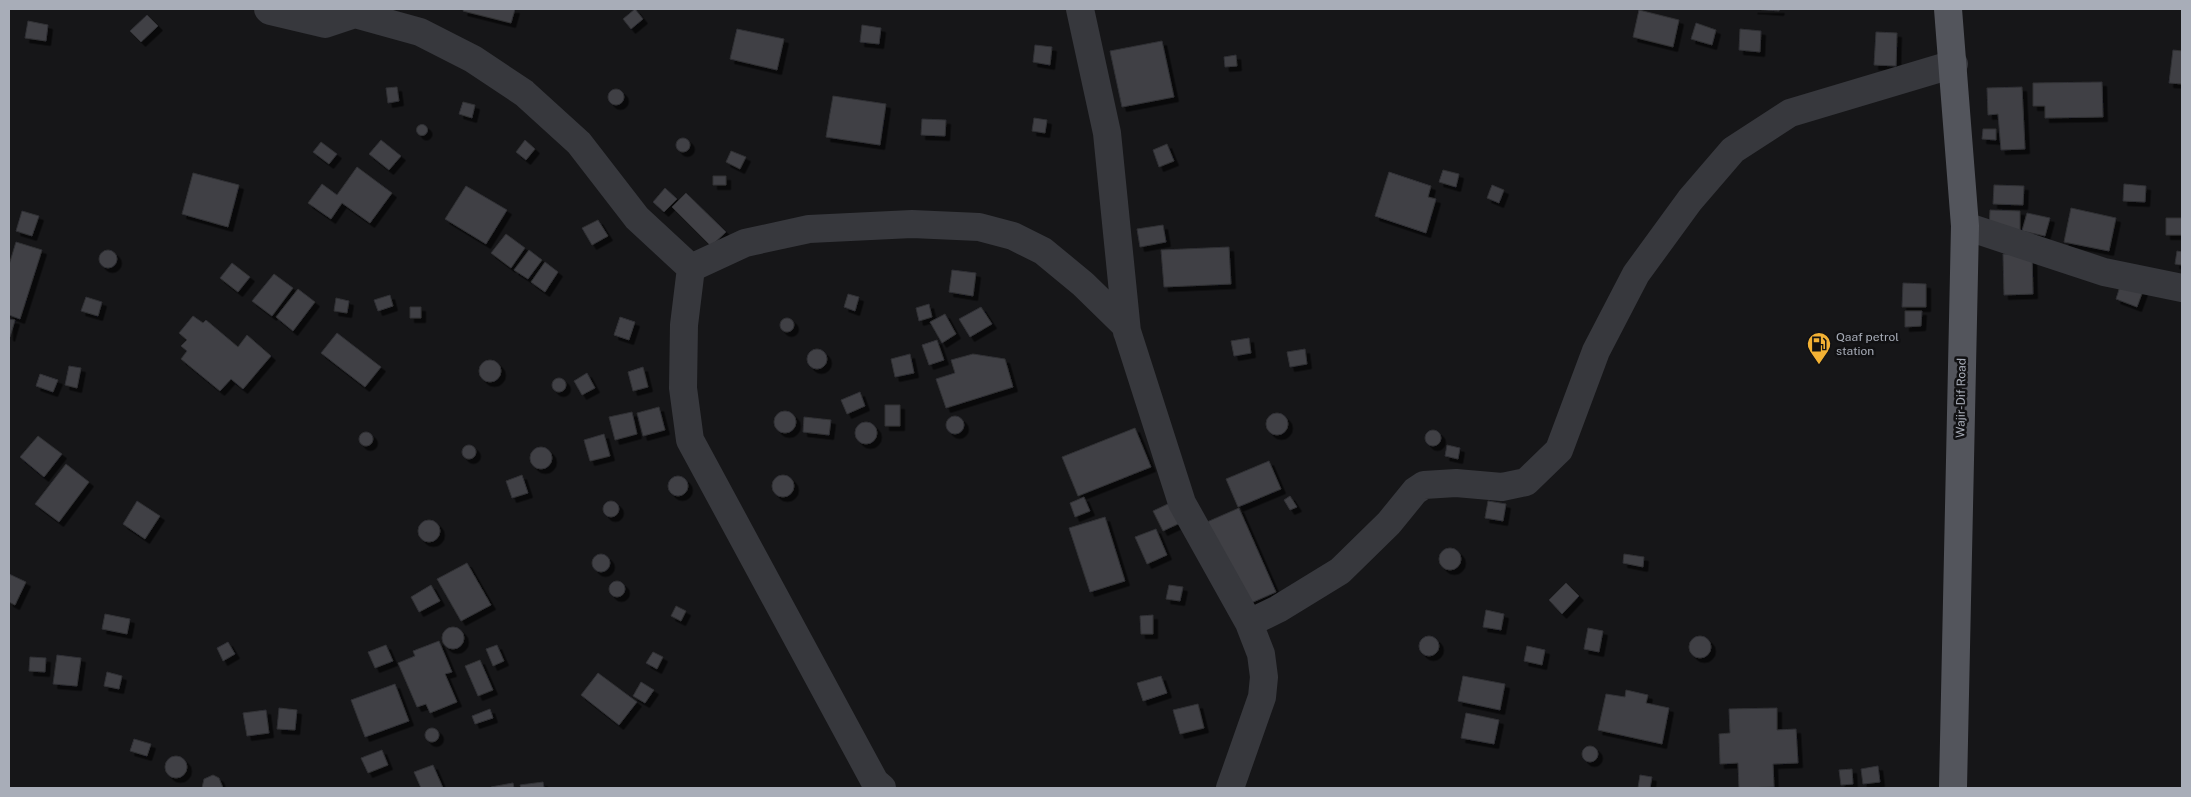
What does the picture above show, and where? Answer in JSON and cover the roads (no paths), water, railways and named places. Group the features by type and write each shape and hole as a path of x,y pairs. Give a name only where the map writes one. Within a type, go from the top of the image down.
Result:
{"main road":[{"name":"Wajir-Dif Road","path":"1948,9 1954,64 1965,226 1953,788"}],"street":[{"path":"268,9 270,11 328,16 354,14 420,32 472,60 516,88 578,143 637,218 691,268"},
{"path":"1080,9 1107,133 1127,332"},
{"path":"1249,623 1278,609 1340,571 1389,523 1415,490 1424,485 1456,483 1502,487 1526,482 1559,450 1596,352 1636,274 1690,200 1733,150 1790,113 1954,64"},
{"path":"691,268 745,243 809,228 912,224 979,227 1013,236 1043,250 1083,284 1125,326 1182,503 1249,623 1261,654 1264,677 1262,696 1230,788"},
{"path":"1965,226 2104,272 2182,288"},
{"path":"691,268 684,325 683,388 690,440 875,782 882,788"}],"place":[{"name":"Qaaf petrol station","path":"1819,365"}]}
